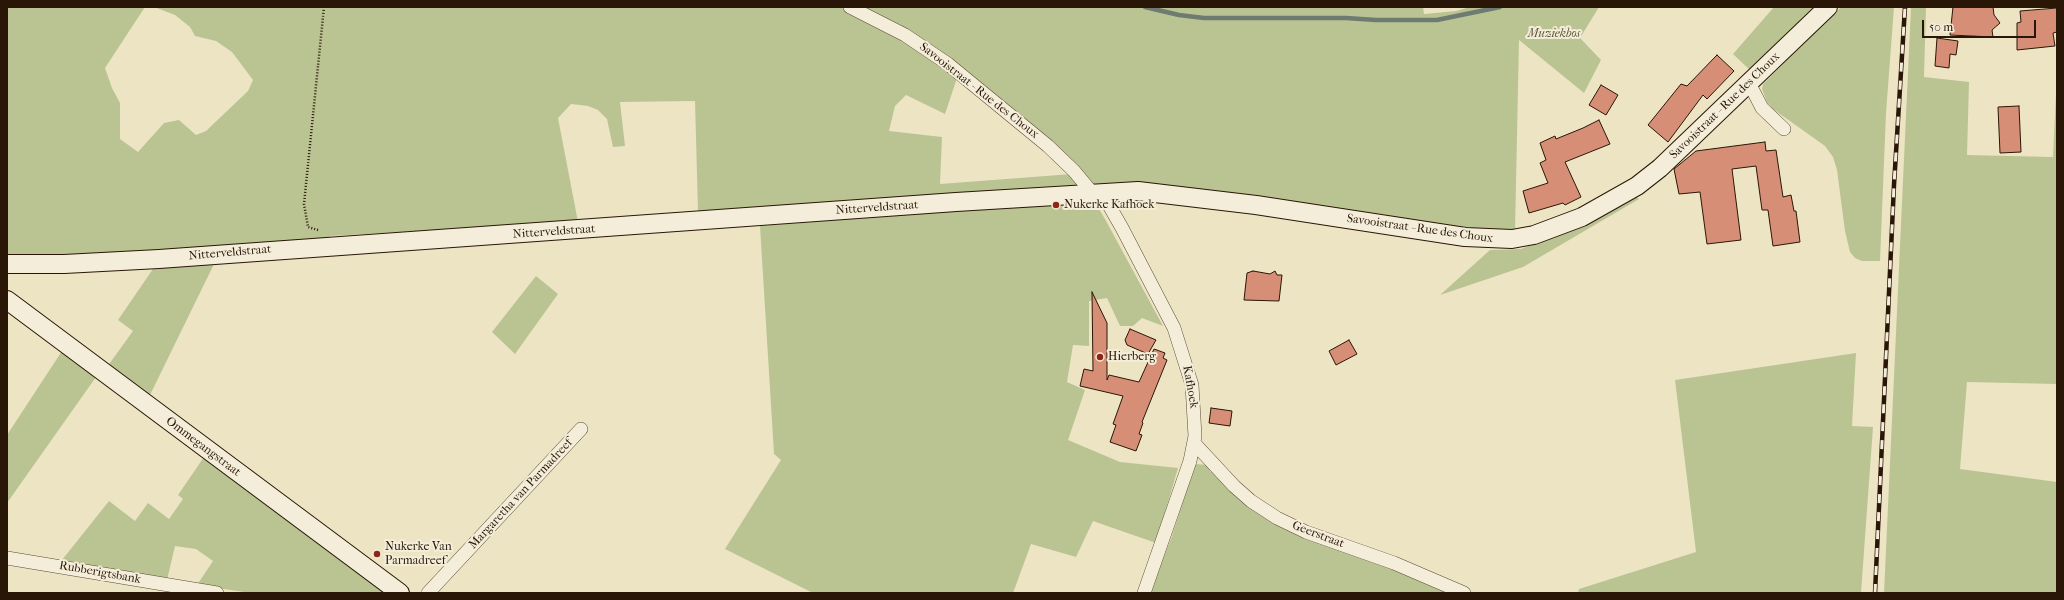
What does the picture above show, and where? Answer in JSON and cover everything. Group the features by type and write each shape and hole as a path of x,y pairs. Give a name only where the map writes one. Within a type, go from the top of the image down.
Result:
{"main road":[{"name":"Savooistraat - Rue des Choux","path":"1097,194 1138,192 1179,195 1465,237 1512,239 1540,233 1582,217 1637,186 1660,168 1828,7"},
{"name":"Nitterveldstraat","path":"7,264 64,264 159,259 266,250 497,236 956,202 1097,194"},
{"name":"Ommegangstraat","path":"7,300 400,593"}],"street":[{"name":"Savooistraat - Rue des Choux","path":"850,7 905,35 948,64 1048,146 1097,194"},
{"path":"1749,83 1762,108 1784,129"},
{"name":"Kafhoek","path":"1097,194 1110,207 1174,328 1192,385 1195,422 1194,443 1182,488 1144,593"},
{"name":"Margaretha van Parmadreef","path":"428,593 581,429"},
{"name":"Geerstraat","path":"1194,443 1234,486 1277,518 1306,532 1394,564 1464,593"},
{"name":"Rubberigtsbank","path":"7,558 218,593"}],"path":[{"path":"304,204 324,7"}],"green space":[{"path":"7,7 145,7 105,68 112,88 120,103 120,139 138,152 164,123 179,120 196,135 206,131 248,91 253,80 232,52 216,41 195,36 190,27 175,15 154,7 840,7 907,41 957,78 945,114 906,95 895,106 889,131 942,137 940,184 1072,174 1082,186 698,212 695,101 620,102 625,146 613,147 607,119 598,110 588,106 571,104 558,118 578,222 330,236 330,254 216,260 149,397 107,367 133,331 118,320 155,266 7,270"},
{"name":"Muziekbos","path":"861,7 1423,7 1424,14 1456,11 1470,7 1599,7 1580,38 1601,60 1584,93 1519,40 1515,232 1502,234 1094,184 1058,151"},
{"path":"1774,7 1814,7 1751,71 1733,54"},
{"path":"1841,7 1894,7 1886,113 1880,261 1862,261 1855,258 1850,252 1845,231 1837,170 1833,157 1825,146 1773,109 1767,102 1762,89 1763,84"},
{"path":"1911,7 1926,7 1924,77 1969,82 1967,155 2053,157 2057,72 2057,384 1967,382 1960,469 2057,482 2057,593 1884,593"},
{"path":"1633,194 1639,199 1523,267 1440,295 1490,250 1521,249 1546,239"},
{"path":"1092,203 1099,209 1105,219 1163,326 1142,318 1133,326 1120,326 1107,298 1089,301 1089,346 1073,345 1067,382 1085,390 1068,440 1120,462 1178,468 1156,543 1093,521 1076,557 1031,544 1013,593 813,593 725,549 781,460 774,454 760,226 1036,205"},
{"path":"536,276 558,294 515,354 492,332"},
{"path":"62,351 96,377 7,503 7,435"},
{"path":"1856,353 1852,426 1873,427 1861,593 1578,593 1579,589 1696,552 1675,380"},
{"path":"204,457 218,469 388,593 251,593 197,585 213,561 196,549 175,546 167,580 62,560 109,501 135,521 148,503 169,519 183,499 178,495"},
{"path":"1195,464 1209,465 1210,472 1214,472 1259,511 1455,593 1150,593 1172,536"}],"building":[{"path":"1953,7 1993,7 1994,15 2000,23 1992,30 1993,37 1950,35"},
{"path":"2057,8 2057,32 2053,33 2055,46 2017,50 2017,23 2021,22 2020,11"},
{"path":"1937,38 1958,41 1956,55 1950,54 1949,68 1935,66"},
{"path":"1717,55 1734,71 1707,99 1703,95 1668,142 1648,125 1681,84 1687,86"},
{"path":"1601,85 1618,95 1606,115 1589,105"},
{"path":"2019,106 2021,152 2000,153 1998,107"},
{"path":"1599,120 1610,144 1565,162 1581,197 1565,205 1563,203 1529,213 1523,191 1548,183 1540,163 1546,160 1540,143 1555,136 1556,139"},
{"path":"1765,142 1766,151 1776,150 1783,197 1791,195 1794,211 1796,211 1800,242 1773,246 1768,210 1762,210 1756,166 1732,169 1741,240 1707,244 1700,192 1679,194 1674,169 1696,151"},
{"path":"1253,271 1270,274 1275,271 1277,275 1282,275 1279,301 1244,300 1247,273"},
{"name":"Hierberg","path":"1092,292 1107,323 1107,380 1109,375 1139,382 1154,349 1165,353 1163,358 1167,360 1142,422 1143,423 1139,434 1142,435 1136,451 1110,442 1116,425 1113,424 1123,396 1080,386 1084,369 1093,371"},
{"path":"1130,329 1156,340 1148,354 1127,345 1125,340"},
{"path":"1349,340 1357,354 1336,365 1329,351"},
{"path":"1211,408 1232,411 1230,426 1209,423"}],"waterway":[{"path":"1145,7 1179,15 1204,18 1346,18 1376,20 1437,20 1500,7"}],"railway":[{"path":"1875,593 1894,185 1905,7"}],"place":[{"name":"Nukerke Kafhoek","path":"1056,205"},
{"name":"Hierberg","path":"1100,357"},
{"name":"Nukerke Van Parmadreef","path":"377,554"}]}
